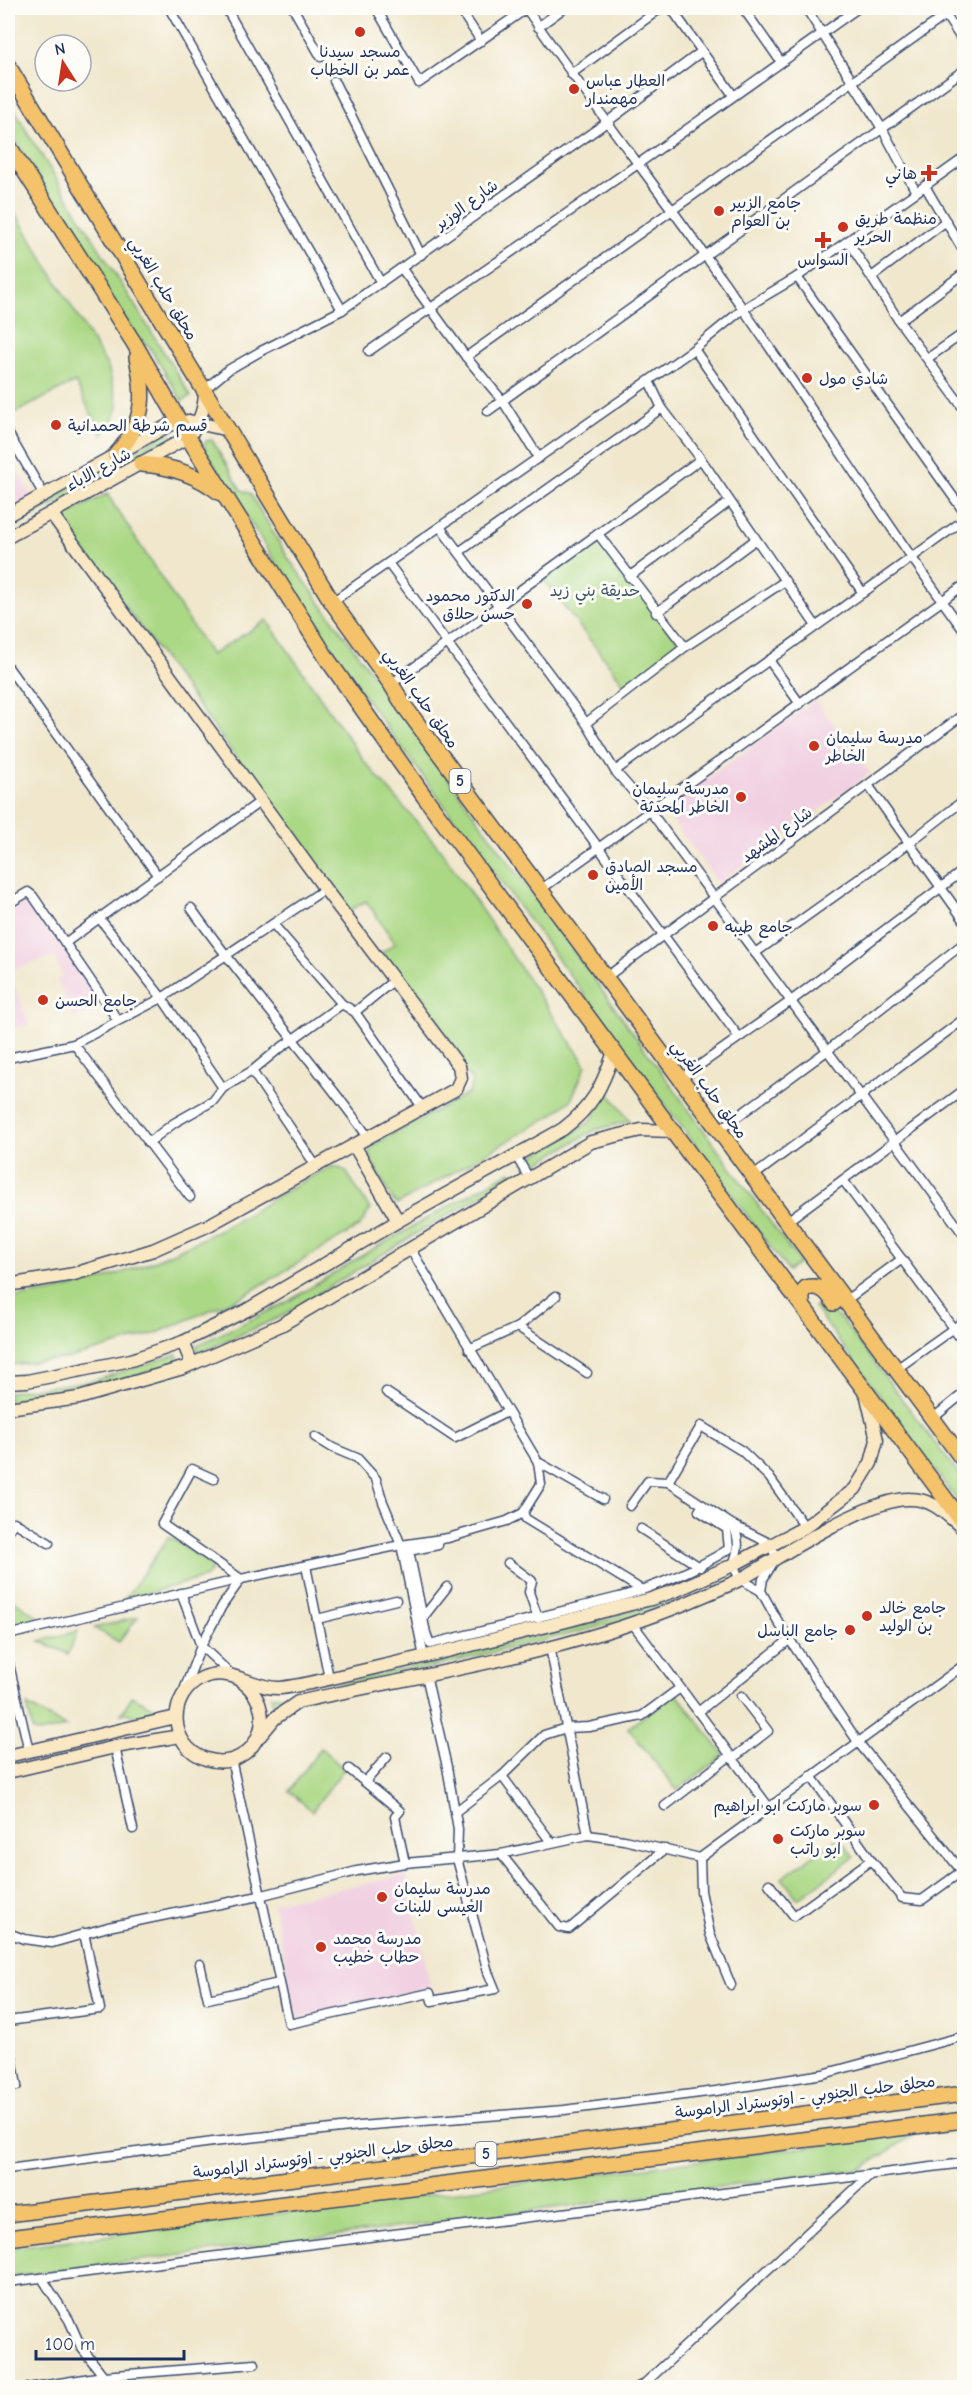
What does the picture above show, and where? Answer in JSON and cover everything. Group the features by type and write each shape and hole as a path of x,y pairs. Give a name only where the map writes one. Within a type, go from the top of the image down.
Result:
{"highway":[{"name":"محلق حلب الغربي","path":"8,66 332,602 405,707 964,1461"},
{"name":"5","path":"8,145 134,343 188,437 335,670 424,796 964,1524"},
{"path":"115,456 132,433 142,406 141,375 134,343"},
{"path":"141,464 168,467 194,476 227,499"},
{"path":"802,1305 802,1294 806,1288 813,1286 827,1291 840,1309 866,1329"},
{"name":"محلق حلب الجنوبي - اوتوستراد الراموسة","path":"8,2214 964,2094"},
{"name":"5","path":"8,2238 964,2120"}],"main road":[{"name":"شارع الاباء","path":"8,537 188,437 198,423 205,401 205,389"},
{"name":"شارع الاباء","path":"8,515 180,421"},
{"path":"180,421 228,430"},
{"path":"93,468 103,485"},
{"path":"8,1285 74,1274 153,1250 207,1226 456,1089 461,1074 459,1066 325,889 51,513"},
{"path":"8,1382 27,1381 131,1360 183,1342 247,1310 398,1221 563,1129 584,1113 605,1078 614,1052"},
{"path":"8,1408 79,1398 192,1364 281,1325 591,1142 641,1130 673,1131"},
{"path":"354,1145 398,1221"},
{"path":"183,1342 192,1364"},
{"path":"866,1390 877,1438 871,1464 855,1489 805,1527 733,1565 651,1599 424,1657 279,1688 233,1676 218,1674 204,1677 191,1685 181,1696 176,1717 180,1736 195,1754 206,1759 219,1761 231,1759 240,1755 256,1741 275,1718 298,1702 550,1647 633,1624 740,1580 846,1519 881,1504 909,1498 933,1503 964,1530"},
{"path":"233,1676 245,1682 261,1703 263,1716 256,1741"},
{"path":"8,1756 176,1717"},
{"path":"8,1772 115,1747 180,1736"}],"street":[{"path":"168,8 342,310"},
{"path":"226,8 381,283"},
{"path":"292,8 321,57"},
{"path":"376,8 419,82 526,8 706,256 911,557 964,630"},
{"path":"459,8 481,41"},
{"path":"538,27 564,8"},
{"path":"572,74 661,8"},
{"path":"671,8 733,95"},
{"path":"743,8 781,62"},
{"path":"806,8 854,81 916,192"},
{"path":"369,351 858,8"},
{"path":"466,357 854,81 944,11 964,43"},
{"name":"شارع الوزير","path":"205,389 228,370 342,310 607,122 701,52"},
{"path":"488,411 964,70"},
{"path":"334,81 421,255"},
{"path":"332,602 694,349 743,309 797,278 964,158"},
{"path":"925,186 964,252"},
{"path":"873,276 946,221"},
{"path":"848,241 873,276 899,321 961,397 964,409"},
{"path":"402,269 466,357 502,400 539,458"},
{"path":"899,321 964,273"},
{"path":"797,278 964,512"},
{"path":"928,358 964,333"},
{"path":"694,349 863,593"},
{"path":"649,381 662,408 701,459 816,626"},
{"path":"459,552 662,408"},
{"path":"8,433 44,495"},
{"path":"391,684 701,459"},
{"path":"629,577 729,502"},
{"path":"615,771 964,520"},
{"path":"440,527 586,723 615,771 650,811 964,1235"},
{"path":"598,534 656,613 685,647"},
{"path":"656,613 755,540"},
{"path":"388,563 738,1036"},
{"path":"586,723 685,647 786,581"},
{"path":"540,890 964,585"},
{"path":"769,660 800,704"},
{"path":"8,667 158,876"},
{"name":"شارع المشهد","path":"605,978 964,714"},
{"path":"868,785 964,920"},
{"path":"755,953 909,843 964,800"},
{"path":"65,943 261,801"},
{"path":"680,1079 738,1036 791,1001 964,870"},
{"path":"8,1058 74,1044 117,1019 162,998 325,889"},
{"path":"8,904 27,892 33,896 117,1019"},
{"path":"191,908 225,956 328,1082 368,1137"},
{"path":"100,919 162,998 223,1088"},
{"path":"273,924 342,1004 355,1012 422,1107"},
{"path":"718,1131 828,1050 964,943"},
{"path":"355,1012 393,981"},
{"path":"148,1143 174,1123 213,1101 223,1088 252,1071 342,1004"},
{"path":"752,1177 964,1019"},
{"path":"74,1044 189,1197"},
{"path":"252,1071 316,1166"},
{"path":"786,1222 964,1090"},
{"path":"516,1156 528,1178"},
{"path":"843,1180 964,1343"},
{"path":"8,1635 241,1579 401,1545 460,1535 507,1521 523,1513 540,1484 538,1462 410,1248"},
{"path":"845,1301 902,1259"},
{"path":"469,1349 518,1327 556,1296"},
{"path":"895,1370 964,1321"},
{"path":"518,1327 587,1374"},
{"path":"386,1392 455,1438 507,1412"},
{"path":"932,1419 964,1394"},
{"path":"668,1482 701,1426 742,1451 769,1476 805,1527"},
{"path":"315,1437 357,1458 376,1479 401,1545 420,1621 430,1644 642,1590 700,1567 729,1549 727,1529 699,1511 703,1505"},
{"path":"538,1462 603,1499"},
{"path":"214,1479 192,1469 162,1524 241,1579"},
{"path":"630,1506 648,1481 668,1482 733,1525 771,1544 776,1558 763,1579 761,1591"},
{"path":"523,1513 526,1519 642,1590"},
{"path":"8,1532 14,1522 49,1543"},
{"path":"733,1525 738,1537 739,1550 733,1565 740,1580 761,1591 789,1640 858,1742 963,1872 922,1900 902,1898 871,1860 811,1776"},
{"path":"641,1529 700,1567"},
{"path":"424,1657 409,1551 452,1542 460,1535"},
{"path":"508,1563 532,1581 529,1592 538,1618"},
{"path":"306,1566 329,1677"},
{"path":"181,1696 201,1646 222,1606 241,1579"},
{"path":"420,1621 447,1587"},
{"path":"181,1593 201,1646 233,1676"},
{"path":"317,1619 396,1600"},
{"path":"633,1624 768,1806"},
{"path":"698,1712 789,1640"},
{"path":"550,1647 588,1835"},
{"path":"8,1660 29,1751"},
{"path":"700,1858 768,1806 964,1665"},
{"path":"231,1759 288,2024 430,1993 432,2001 495,1989 488,1972 457,1859 458,1829 426,1675"},
{"path":"455,1812 502,1776 544,1735 566,1728 589,1727 642,1716 680,1688"},
{"path":"665,1806 768,1731 741,1696"},
{"path":"115,1747 133,1829"},
{"path":"365,1782 387,1757"},
{"path":"349,1769 400,1811 395,1817 405,1863"},
{"path":"502,1776 551,1842"},
{"path":"8,1933 24,1939 51,1943 84,1933 259,1896 357,1871 405,1863 501,1854 588,1835 700,1858"},
{"path":"501,1854 559,1927 568,1929 665,1849"},
{"path":"700,1858 700,1892 710,1934 731,1985"},
{"path":"769,1884 794,1917 871,1860"},
{"path":"8,2021 100,2009 84,1933"},
{"path":"200,1964 208,1999 279,1983"},
{"path":"8,2035 17,2086"},
{"path":"8,2169 347,2127 564,2110 716,2091 823,2074 964,2036"},
{"path":"8,2283 964,2163"},
{"path":"636,2388 644,2384 871,2174"},
{"path":"42,2278 69,2320 81,2347 113,2388"},
{"path":"28,2388 103,2376 255,2364"}],"shaded area":[{"path":"8,453 32,497 8,510"},
{"path":"815,700 870,773 718,883 665,810"},
{"path":"26,897 101,1003 73,1018 57,980 62,977 55,956 8,971 8,911"},
{"path":"8,982 9,986 15,987 29,1024 9,1029"},
{"path":"406,1875 431,1988 297,2018 273,1903"}],"green space":[{"path":"8,98 191,396 182,401 149,346 136,337 8,129"},
{"path":"8,201 108,367 118,406 113,422 102,435 75,382 9,416"},
{"path":"170,432 174,439 103,478 99,470"},
{"path":"212,440 241,490 250,493 288,558 800,1263 788,1271 366,699 309,616 207,453 204,446 206,441"},
{"path":"87,479 91,485 8,530 8,522"},
{"path":"107,494 211,655 267,620 364,761 441,850 586,1065 571,1100 551,1116 398,1204 394,1202 372,1162 369,1147 469,1093 472,1081 379,955 395,943 366,901 349,911 60,518"},
{"name":"حديقة بني زيد","path":"598,536 683,647 627,688 542,578"},
{"path":"607,1091 630,1121 595,1130 533,1166 528,1159 587,1124 593,1118"},
{"path":"334,1166 346,1171 370,1210 360,1226 243,1296 157,1333 70,1358 8,1365 8,1298 69,1288 159,1259 216,1232 299,1183"},
{"path":"511,1171 513,1176 511,1179 422,1230 282,1316 199,1353 196,1346 289,1301 368,1252"},
{"path":"821,1302 842,1320 964,1481 964,1510 814,1307"},
{"path":"177,1354 178,1362 89,1390 8,1401 8,1392 93,1381"},
{"path":"169,1537 215,1565 206,1577 124,1600"},
{"path":"722,1574 724,1579 676,1601 615,1623 273,1705 271,1696 294,1695 609,1619 676,1595"},
{"path":"8,1596 42,1620 8,1628"},
{"path":"138,1617 119,1642 94,1628"},
{"path":"78,1631 68,1654 40,1641"},
{"path":"676,1693 724,1755 677,1790 628,1728"},
{"path":"132,1696 159,1711 134,1716 127,1713 121,1714"},
{"path":"27,1705 66,1727 39,1733 33,1731"},
{"path":"321,1748 344,1769 312,1811 289,1791"},
{"path":"839,1837 854,1857 798,1899 782,1878"},
{"path":"916,2133 861,2169 8,2277 8,2248"}],"place":[{"name":"مسجد سيدنا عمر بن الخطاب","path":"360,32"},
{"name":"العطار عباس مهمندار","path":"574,89"},
{"name":"هاني","path":"929,173"},
{"name":"جامع الزبير بن العوام","path":"719,211"},
{"name":"منظمة طريق الحرير","path":"843,227"},
{"name":"السواس","path":"823,240"},
{"name":"شادي مول","path":"807,378"},
{"name":"قسم شرطة الحمدانية","path":"56,425"},
{"name":"الدكتور محمود حسن حلاق","path":"527,604"},
{"name":"مدرسة سليمان الخاطر","path":"814,746"},
{"name":"مدرسة سليمان الخاطر المحدثة","path":"741,797"},
{"name":"مسجد الصادق الأمين","path":"593,875"},
{"name":"جامع طيبه","path":"713,926"},
{"name":"جامع الحسن","path":"43,1000"},
{"name":"جامع خالد بن الوليد","path":"867,1616"},
{"name":"جامع الباسل","path":"850,1630"},
{"name":"سوبر ماركت ابو ابراهيم","path":"874,1805"},
{"name":"سوبر ماركت ابو راتب","path":"778,1839"},
{"name":"مدرسة سليمان العيسى للبنات","path":"382,1897"},
{"name":"مدرسة محمد حطاب خطيب","path":"321,1947"}]}
